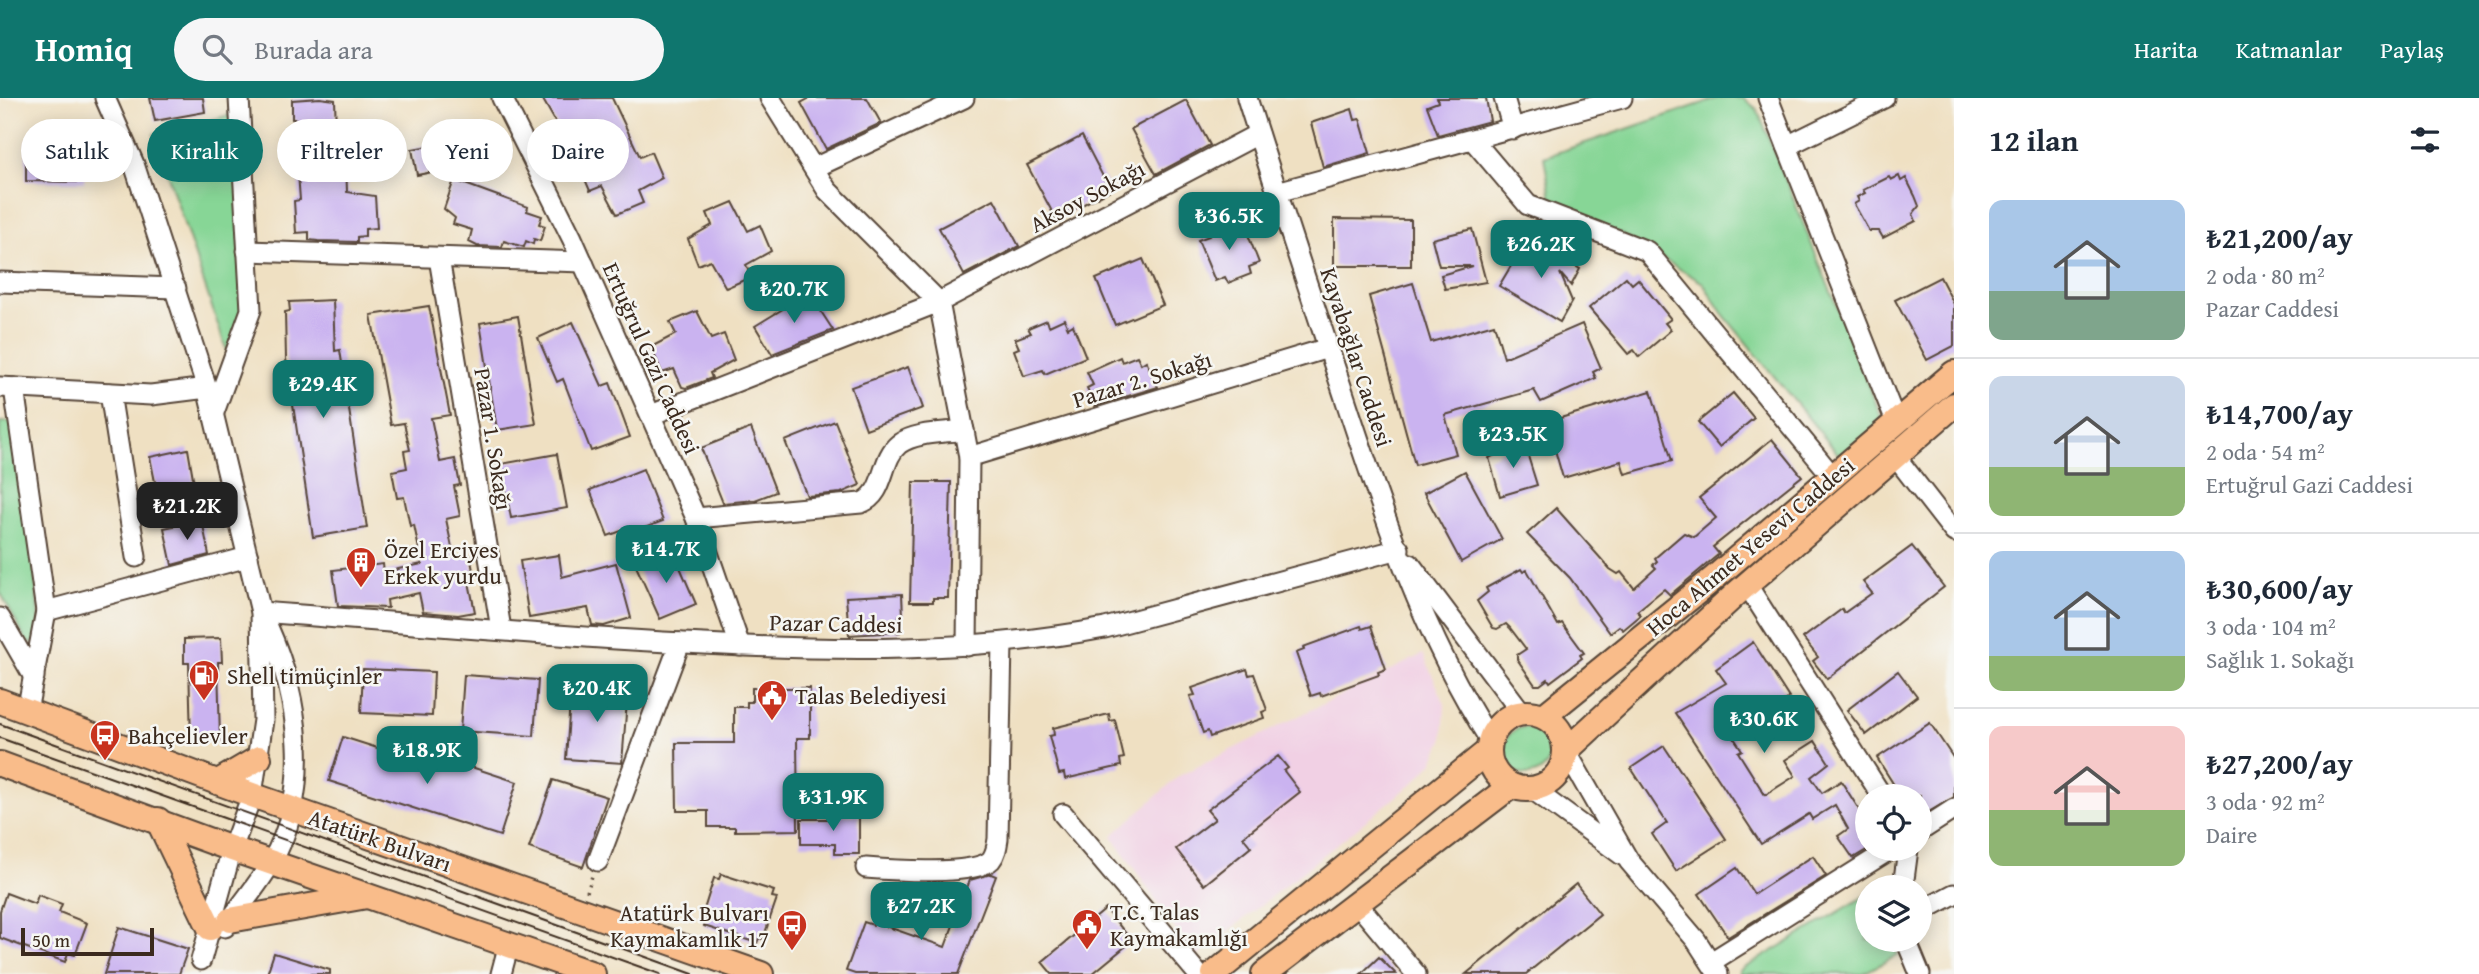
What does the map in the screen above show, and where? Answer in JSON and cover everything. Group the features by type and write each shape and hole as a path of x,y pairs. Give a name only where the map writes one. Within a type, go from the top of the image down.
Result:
{"main road":[{"name":"Hoca Ahmet Yesevi Caddesi","path":"1533,714 1833,477 1954,373"},
{"name":"Hoca Ahmet Yesevi Caddesi","path":"1566,751 1747,584 1954,405"},
{"name":"Atatürk Bulvarı","path":"0,701 252,795 761,974"},
{"path":"1214,974 1489,745 1502,722 1533,714 1560,730 1566,751 1560,772 1543,786 1522,788 1356,902 1264,974"},
{"path":"1489,745 1494,772 1522,788"},
{"path":"218,782 258,758"},
{"path":"0,764 232,849 593,974"},
{"path":"158,820 220,924 371,896"}],"street":[{"path":"106,98 134,164 207,388 261,612 283,666 297,752 294,810 272,861 220,924 197,967"},
{"path":"213,415 251,310 239,98"},
{"name":"Ertuğrul Gazi Caddesi","path":"502,98 583,262 696,518 740,646"},
{"path":"770,98 827,190 939,302 969,457 967,646"},
{"path":"814,168 964,98"},
{"name":"Kayabağlar Caddesi","path":"1247,98 1328,348 1399,549 1432,636 1489,745"},
{"path":"1504,98 1513,129"},
{"path":"1277,192 1622,98"},
{"path":"1768,98 1896,422"},
{"path":"1787,146 1884,98"},
{"name":"Aksoy Sokağı","path":"651,415 939,302 1258,134"},
{"path":"1473,140 1528,205 1647,251 1833,477"},
{"path":"247,251 583,262"},
{"name":"Pazar 1. Sokağı","path":"439,258 500,629"},
{"path":"0,282 176,288"},
{"name":"Pazar 2. Sokağı","path":"969,457 1328,348"},
{"path":"27,711 46,611 7,388 151,395 207,388"},
{"path":"110,393 136,558"},
{"path":"696,518 861,503 876,492 899,444 915,438 964,430"},
{"path":"1895,456 1954,532"},
{"name":"Kayabağlar Caddesi","path":"1399,549 1533,714"},
{"name":"Pazar Caddesi","path":"261,612 740,646 872,649 967,646 1060,637 1127,623 1266,583 1399,549"},
{"path":"46,611 248,557"},
{"path":"1747,584 1874,784"},
{"path":"220,924 232,849 252,795 258,758 265,683 261,612"},
{"path":"0,618 34,677"},
{"path":"598,861 680,643"},
{"path":"866,868 955,869 982,865 991,860 998,839 1002,643"},
{"path":"1566,751 1629,861 1680,919 1714,968 1873,861"},
{"path":"1522,788 1629,861"},
{"path":"1932,823 1954,809"},
{"path":"1063,814 1198,974"},
{"path":"1932,906 1954,894"},
{"path":"1356,902 1416,974"},
{"path":"501,974 509,944"},
{"path":"1911,952 1920,974"}],"path":[{"path":"580,911 598,861"}],"shaded area":[{"path":"1423,654 1445,704 1443,740 1433,762 1417,780 1195,958 1112,836 1179,776"}],"green space":[{"path":"1718,98 1743,98 1757,109 1885,426 1847,465 1722,313 1703,283 1621,234 1563,219 1552,204 1544,157"},
{"path":"238,113 238,119 214,119"},
{"path":"170,182 239,182 242,311 227,352"},
{"path":"0,422 21,422 41,643 27,642 0,592"},
{"path":"1527,727 1544,734 1551,751 1544,768 1527,775 1510,768 1503,751 1510,734"},
{"path":"1855,902 1855,952 1897,952 1898,955 1862,974 1740,974 1739,971"}],"building":[{"path":"150,98 203,98 205,112 155,119"},
{"path":"542,98 612,98 622,119 554,119"},
{"path":"810,98 867,98 881,123 826,149 801,103"},
{"path":"1437,98 1486,98 1490,121 1438,135 1427,106 1438,102"},
{"path":"292,100 335,100 336,119 292,119"},
{"path":"1186,100 1210,145 1156,174 1131,129"},
{"path":"1352,109 1355,120 1360,119 1370,153 1323,167 1311,123"},
{"path":"629,134 640,157 651,152 662,178 638,191 643,203 617,214 602,186 590,191 586,182 629,182"},
{"path":"1082,136 1110,190 1056,219 1027,165"},
{"path":"421,147 421,174 417,175 412,149"},
{"path":"1899,176 1901,181 1906,178 1919,206 1913,214 1916,221 1883,238 1879,231 1869,231 1854,204 1859,201 1857,197 1865,193 1863,190 1889,177 1891,180"},
{"path":"299,182 347,182 347,192 375,196 377,228 365,229 365,236 357,237 357,242 309,240 309,232 296,233 294,201 300,200"},
{"path":"453,182 459,182 528,207 527,211 542,216 539,224 545,226 540,241 534,239 533,244 526,241 524,247 504,241 502,247 477,246 469,242 472,230 453,224 455,218 444,209"},
{"path":"994,199 1019,246 964,275 939,228"},
{"path":"733,202 748,231 760,225 771,251 746,265 751,277 726,288 710,260 698,265 688,239 712,225 707,213"},
{"path":"1334,219 1411,220 1411,266 1334,266"},
{"path":"1230,221 1232,227 1243,222 1259,263 1249,267 1251,274 1228,283 1225,277 1215,281 1198,240 1209,236 1206,230"},
{"path":"1472,229 1486,282 1445,289 1441,275 1472,266 1439,266 1432,239"},
{"path":"1536,243 1580,269 1571,286 1560,273 1572,301 1560,322 1499,286 1524,244 1532,249"},
{"path":"1143,259 1163,305 1115,325 1096,279"},
{"path":"1626,277 1632,284 1638,279 1671,319 1665,323 1671,330 1639,357 1634,350 1628,354 1589,308"},
{"path":"1940,277 1954,304 1954,346 1927,360 1895,300"},
{"path":"1413,283 1431,342 1494,324 1504,358 1582,324 1601,368 1593,372 1596,378 1541,402 1534,390 1445,415 1456,454 1415,465 1369,296"},
{"path":"809,293 833,330 772,354 755,326"},
{"path":"333,300 335,351 340,350 367,528 313,537 286,359 285,312 290,311 289,302"},
{"path":"429,306 450,415 431,418 440,462 455,459 460,485 454,486 460,516 446,519 454,557 470,555 475,581 469,582 475,612 458,615 423,612 419,593 387,600 388,608 338,606 333,570 383,564 384,572 422,564 414,525 410,526 404,497 397,498 392,471 407,468 404,451 410,450 404,423 391,425 371,315"},
{"path":"697,311 711,339 724,334 734,360 710,373 712,378 686,388 682,387 674,369 662,373 651,347 676,334 670,322"},
{"path":"518,316 536,424 497,430 480,323"},
{"path":"1064,319 1068,328 1073,325 1086,357 1045,374 1043,370 1024,376 1014,350 1019,348 1015,339 1031,333 1028,328 1047,320 1049,326"},
{"path":"573,322 602,386 610,383 630,437 591,451 563,379 557,382 538,338"},
{"path":"1137,356 1141,364 1146,361 1158,387 1095,406 1087,388 1093,385 1087,372 1120,357 1122,362"},
{"path":"908,367 923,408 866,429 851,387"},
{"path":"1651,391 1672,461 1625,474 1621,461 1563,478 1547,422"},
{"path":"1733,393 1754,418 1719,447 1698,422"},
{"path":"835,421 860,485 841,493 807,496 785,441"},
{"path":"751,428 776,492 755,500 723,503 701,448"},
{"path":"1772,439 1802,476 1713,547 1719,554 1670,595 1664,589 1637,611 1641,615 1623,630 1619,626 1610,633 1570,578 1527,534 1556,508 1610,569 1618,574 1621,572 1634,588 1656,568 1653,565 1657,561 1655,558 1684,533 1694,537 1716,518 1699,498"},
{"path":"1523,440 1537,485 1500,496 1489,458"},
{"path":"188,449 196,495 159,502 150,457"},
{"path":"557,454 567,508 511,518 501,464"},
{"path":"643,469 663,521 623,536 621,531 608,536 590,490"},
{"path":"1465,471 1502,539 1461,562 1424,493"},
{"path":"913,482 951,482 948,598 933,598 933,602 910,602"},
{"path":"202,520 209,555 172,565 164,528"},
{"path":"1912,546 1944,587 1827,679 1813,661 1818,657 1803,638 1842,609 1844,613 1872,593 1863,582"},
{"path":"673,551 696,604 660,619 636,566"},
{"path":"559,555 562,577 616,563 631,618 604,626 592,625 588,608 529,618 520,561"},
{"path":"1521,569 1523,572 1527,570 1558,625 1562,623 1584,653 1580,655 1582,658 1550,682 1548,679 1540,685 1535,685 1517,659 1517,655 1526,649 1506,624 1497,629 1493,628 1477,601 1488,592 1486,588"},
{"path":"902,594 903,616 899,616 900,632 849,635 846,597"},
{"path":"1361,626 1362,629 1371,626 1386,669 1378,672 1379,675 1321,696 1320,693 1311,696 1296,653 1304,650 1303,647"},
{"path":"221,638 222,662 218,662 220,740 191,741 189,663 184,663 184,639"},
{"path":"1753,642 1789,698 1759,718 1755,711 1728,729 1742,750 1738,752 1765,795 1795,776 1785,760 1815,741 1829,763 1811,777 1822,793 1841,781 1855,803 1855,857 1853,858 1838,836 1848,829 1835,805 1812,819 1809,814 1761,844 1675,713 1726,683 1716,669"},
{"path":"363,669 434,672 432,716 361,713"},
{"path":"1247,669 1249,675 1254,674 1267,710 1262,712 1264,718 1210,737 1208,731 1203,733 1190,696 1195,695 1192,688"},
{"path":"1898,671 1917,696 1866,735 1847,710"},
{"path":"464,675 538,680 534,736 460,731"},
{"path":"571,685 628,689 622,763 566,759"},
{"path":"752,688 810,688 810,738 797,738 798,830 735,831 735,827 708,827 708,811 677,811 676,743 734,743 734,707 747,707 747,702 752,702"},
{"path":"1109,714 1110,721 1115,720 1124,758 1120,759 1121,766 1065,779 1064,773 1059,774 1049,736 1054,735 1053,728"},
{"path":"1930,723 1954,759 1954,797 1932,810 1932,784 1893,784 1877,758"},
{"path":"343,737 443,769 447,759 517,782 500,836 329,781"},
{"path":"1664,746 1726,839 1676,871 1652,834 1667,823 1631,768"},
{"path":"1278,756 1288,768 1284,771 1300,792 1243,837 1251,847 1204,885 1176,849 1215,819 1207,810"},
{"path":"553,780 607,797 583,867 529,848"},
{"path":"834,815 859,815 859,854 835,854 835,844 801,844 801,819 834,819"},
{"path":"1813,856 1826,876 1728,937 1699,894 1737,868 1754,894"},
{"path":"721,874 774,891 772,897 777,898 763,939 759,938 757,943 704,926 705,920 701,919 714,878 719,879"},
{"path":"991,874 996,876 958,974 855,974 846,971 864,922 873,925 874,922 945,947 970,880"},
{"path":"1576,884 1600,914 1526,974 1466,974"},
{"path":"6,893 35,904 38,895 62,904 59,912 87,923 75,955 68,953 65,962 0,938 0,911"},
{"name":"T.C. Talas Kaymakamlığı","path":"1106,909 1132,941 1092,974 1052,974 1042,962"},
{"path":"119,927 188,949 179,974 104,974"},
{"path":"274,953 330,970 330,974 267,974"},
{"path":"1379,957 1396,974 1361,974"}],"tram line":[{"path":"0,724 693,974"},
{"path":"0,738 660,974"}],"place":[{"name":"Özel Erciyes Erkek yurdu","path":"361,589"},
{"name":"Shell timüçinler","path":"204,702"},
{"name":"Talas Belediyesi","path":"772,722"},
{"name":"Bahçelievler","path":"105,762"},
{"name":"T.C. Talas Kaymakamlığı","path":"1087,951"},
{"name":"Atatürk Bulvarı Kaymakamlık 17","path":"792,952"}]}
